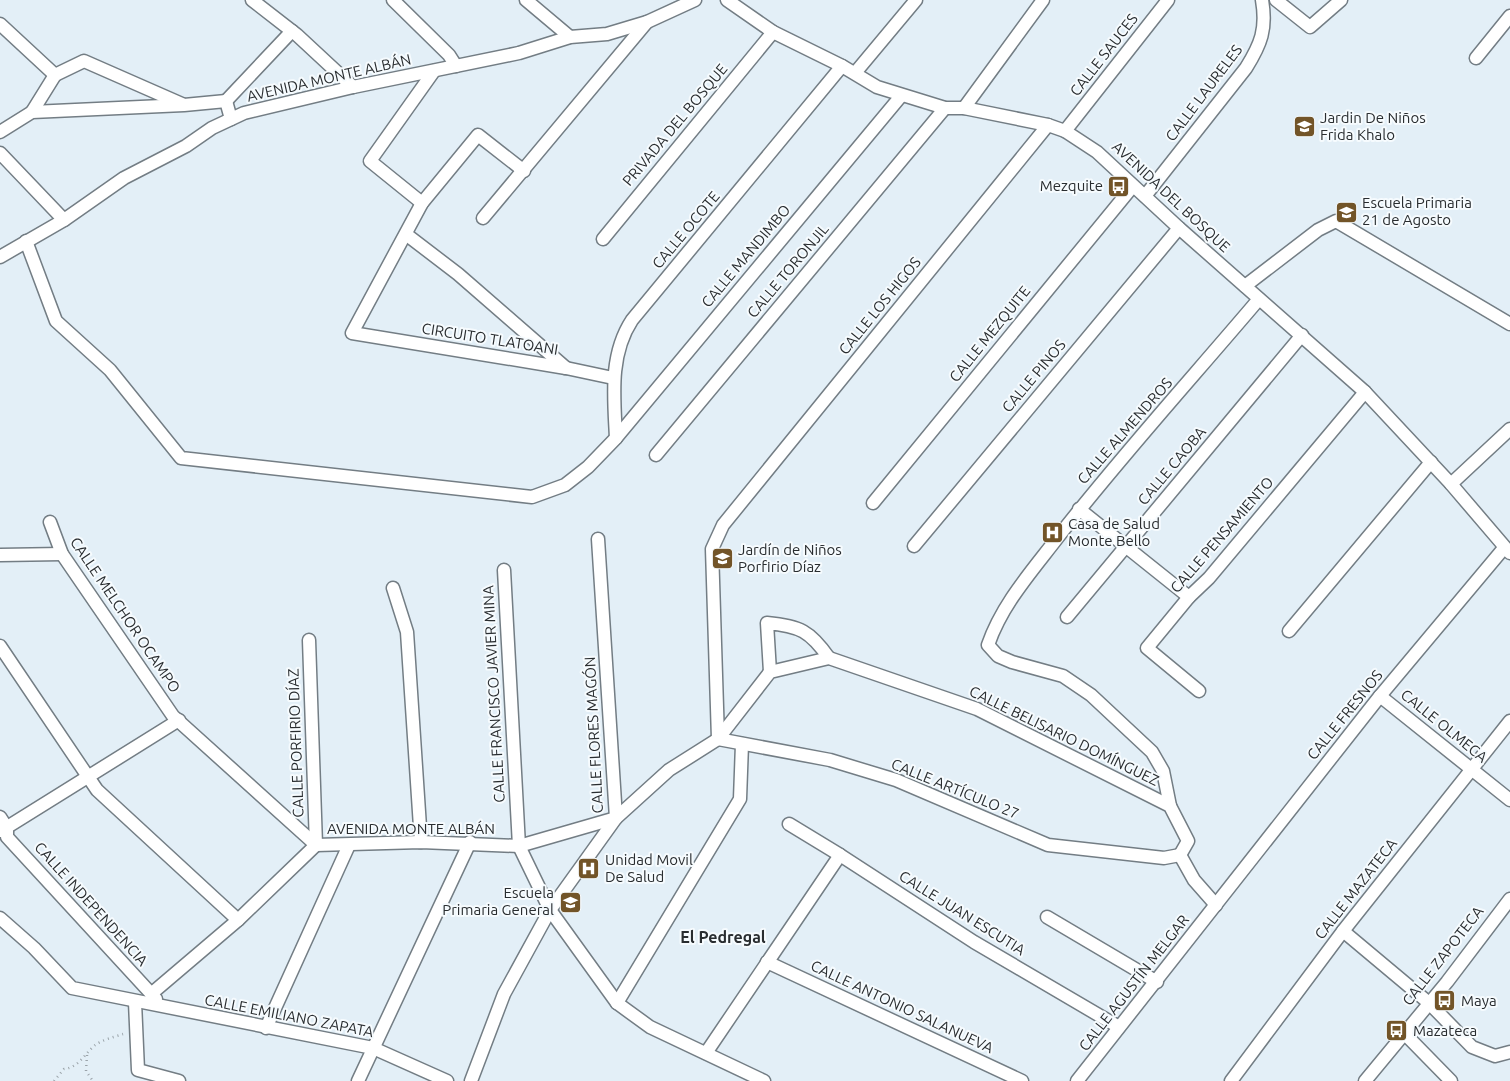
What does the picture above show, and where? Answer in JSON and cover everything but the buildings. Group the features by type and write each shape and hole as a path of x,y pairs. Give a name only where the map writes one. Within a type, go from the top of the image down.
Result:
{"street":[{"path":"252,0 294,33 354,86"},
{"path":"392,0 449,55 456,66"},
{"path":"526,0 570,37"},
{"name":"AVENIDA DEL BOSQUE","path":"727,0 773,32 842,66 877,87 901,96 945,108 964,108 1048,125 1064,131 1097,152 1179,228 1259,299 1302,334 1365,392 1451,484 1507,550"},
{"path":"855,73 916,0"},
{"path":"964,108 1043,0"},
{"name":"CALLE SAUCES","path":"1064,131 1168,0"},
{"name":"CALLE LAURELES","path":"1145,196 1246,68 1260,47 1264,15 1262,0"},
{"path":"1276,0 1310,27 1341,0"},
{"name":"AVENIDA MONTE ALBÁN","path":"0,258 64,220 124,178 244,113 354,86 518,53 570,37 607,34 647,22 689,1"},
{"path":"1476,58 1510,16"},
{"path":"483,218 647,22"},
{"path":"0,24 55,75"},
{"name":"PRIVADA DEL BOSQUE","path":"603,239 773,32"},
{"path":"32,112 184,105 226,101 294,33"},
{"path":"0,132 32,112 55,75 84,61 184,105"},
{"name":"CALLE OCOTE","path":"616,438 613,378 622,335 632,320 842,66"},
{"path":"422,203 370,161 434,71"},
{"name":"CALLE MANDIMBO","path":"26,241 56,321 122,383 180,458 532,496 565,485 588,467 616,438 901,96"},
{"path":"226,101 231,119"},
{"name":"CALLE TORONJIL","path":"656,455 945,108"},
{"name":"CALLE LOS HIGOS","path":"718,739 712,550 723,525 1048,125"},
{"path":"407,235 422,203 478,135 524,171"},
{"path":"0,153 64,220"},
{"name":"CALLE MEZQUITE","path":"873,503 1133,186"},
{"path":"1245,286 1318,230 1336,222 1510,324"},
{"name":"CALLE PINOS","path":"914,546 1179,228"},
{"name":"CIRCUITO TLATOANI","path":"407,235 465,279 566,368 352,333 407,235"},
{"name":"CALLE ALMENDROS","path":"1170,806 1163,771 1152,752 1091,695 1063,676 1012,662 998,656 988,645 994,628 1019,587 1080,510 1259,299"},
{"name":"CALLE CAOBA","path":"1067,617 1302,334"},
{"path":"566,368 613,378"},
{"name":"CALLE PENSAMIENTO","path":"1199,691 1147,648 1189,597 1209,578 1365,392"},
{"path":"1451,484 1510,429"},
{"path":"1289,631 1431,462"},
{"path":"1080,510 1189,597"},
{"name":"CALLE MELCHOR OCAMPO","path":"50,522 62,554 173,716 179,720"},
{"name":"CALLE FLORES MAGÓN","path":"471,1081 504,994 550,910 616,818 598,538"},
{"name":"CALLE FRESNOS","path":"1216,905 1380,696 1507,550"},
{"path":"0,555 62,554"},
{"name":"CALLE FRANCISCO JAVIER MINA","path":"504,570 519,846"},
{"path":"393,588 407,632 422,842"},
{"path":"764,1081 650,1027 617,1003 550,910 519,846 616,818 669,770 718,739 770,672 829,658 816,639 792,625 768,623 770,672"},
{"name":"CALLE PORFIRIO DÍAZ","path":"309,640 316,845"},
{"path":"0,646 97,790 238,920"},
{"name":"CALLE BELISARIO DOMÍNGUEZ","path":"829,658 977,709 1170,806"},
{"name":"CALLE OLMECA","path":"1380,696 1510,800"},
{"path":"2,825 89,776 179,720"},
{"name":"AVENIDA MONTE ALBÁN","path":"179,720 316,845 470,842 519,846"},
{"name":"CALLE MAZATECA","path":"1231,1081 1343,931 1473,770 1510,720"},
{"name":"CALLE ARTÍCULO 27","path":"718,739 830,760 896,780 1048,846 1164,858 1180,855"},
{"path":"617,1003 740,799 742,744"},
{"path":"1170,806 1188,841 1180,855 1194,880 1216,905"},
{"name":"CALLE JUAN ESCUTIA","path":"789,824 840,854 974,942 1119,1027"},
{"name":"CALLE INDEPENDENCIA","path":"2,825 7,837 166,1008"},
{"path":"358,1081 470,842"},
{"path":"151,994 238,920 316,845"},
{"path":"266,1028 349,845"},
{"path":"706,1053 840,854"},
{"name":"CALLE ZAPOTECA","path":"1364,1081 1429,1003 1510,899"},
{"name":"CALLE AGUSTÍN MELGAR","path":"1077,1081 1216,905"},
{"path":"1047,917 1157,982"},
{"name":"CALLE EMILIANO ZAPATA","path":"0,918 34,948 72,988 179,1011 373,1048 447,1081"},
{"path":"1343,931 1429,1003 1472,1047 1496,1056 1510,1052"},
{"name":"CALLE ANTONIO SALANUEVA","path":"767,962 1022,1081"},
{"path":"135,1002 138,1070 180,1081"},
{"path":"1403,1032 1451,1081"}],"path":[{"path":"54,1081 64,1068 73,1068 95,1045 136,1029"},
{"path":"87,1055 86,1071 93,1081"}],"place":[{"name":"Jardin De Niños Frida Khalo","path":"1304,127"},
{"name":"Mezquite","path":"1119,186"},
{"name":"Escuela Primaria 21 de Agosto","path":"1346,212"},
{"name":"Casa de Salud Monte Bello","path":"1052,533"},
{"name":"Jardín de Niños Porfirio Díaz","path":"722,559"},
{"name":"Unidad Movil De Salud","path":"589,869"},
{"name":"Escuela Primaria General","path":"570,902"},
{"name":"Maya","path":"1445,1001"},
{"name":"Mazateca","path":"1397,1031"}],"district":[{"name":"El Pedregal","path":"723,937"}]}
